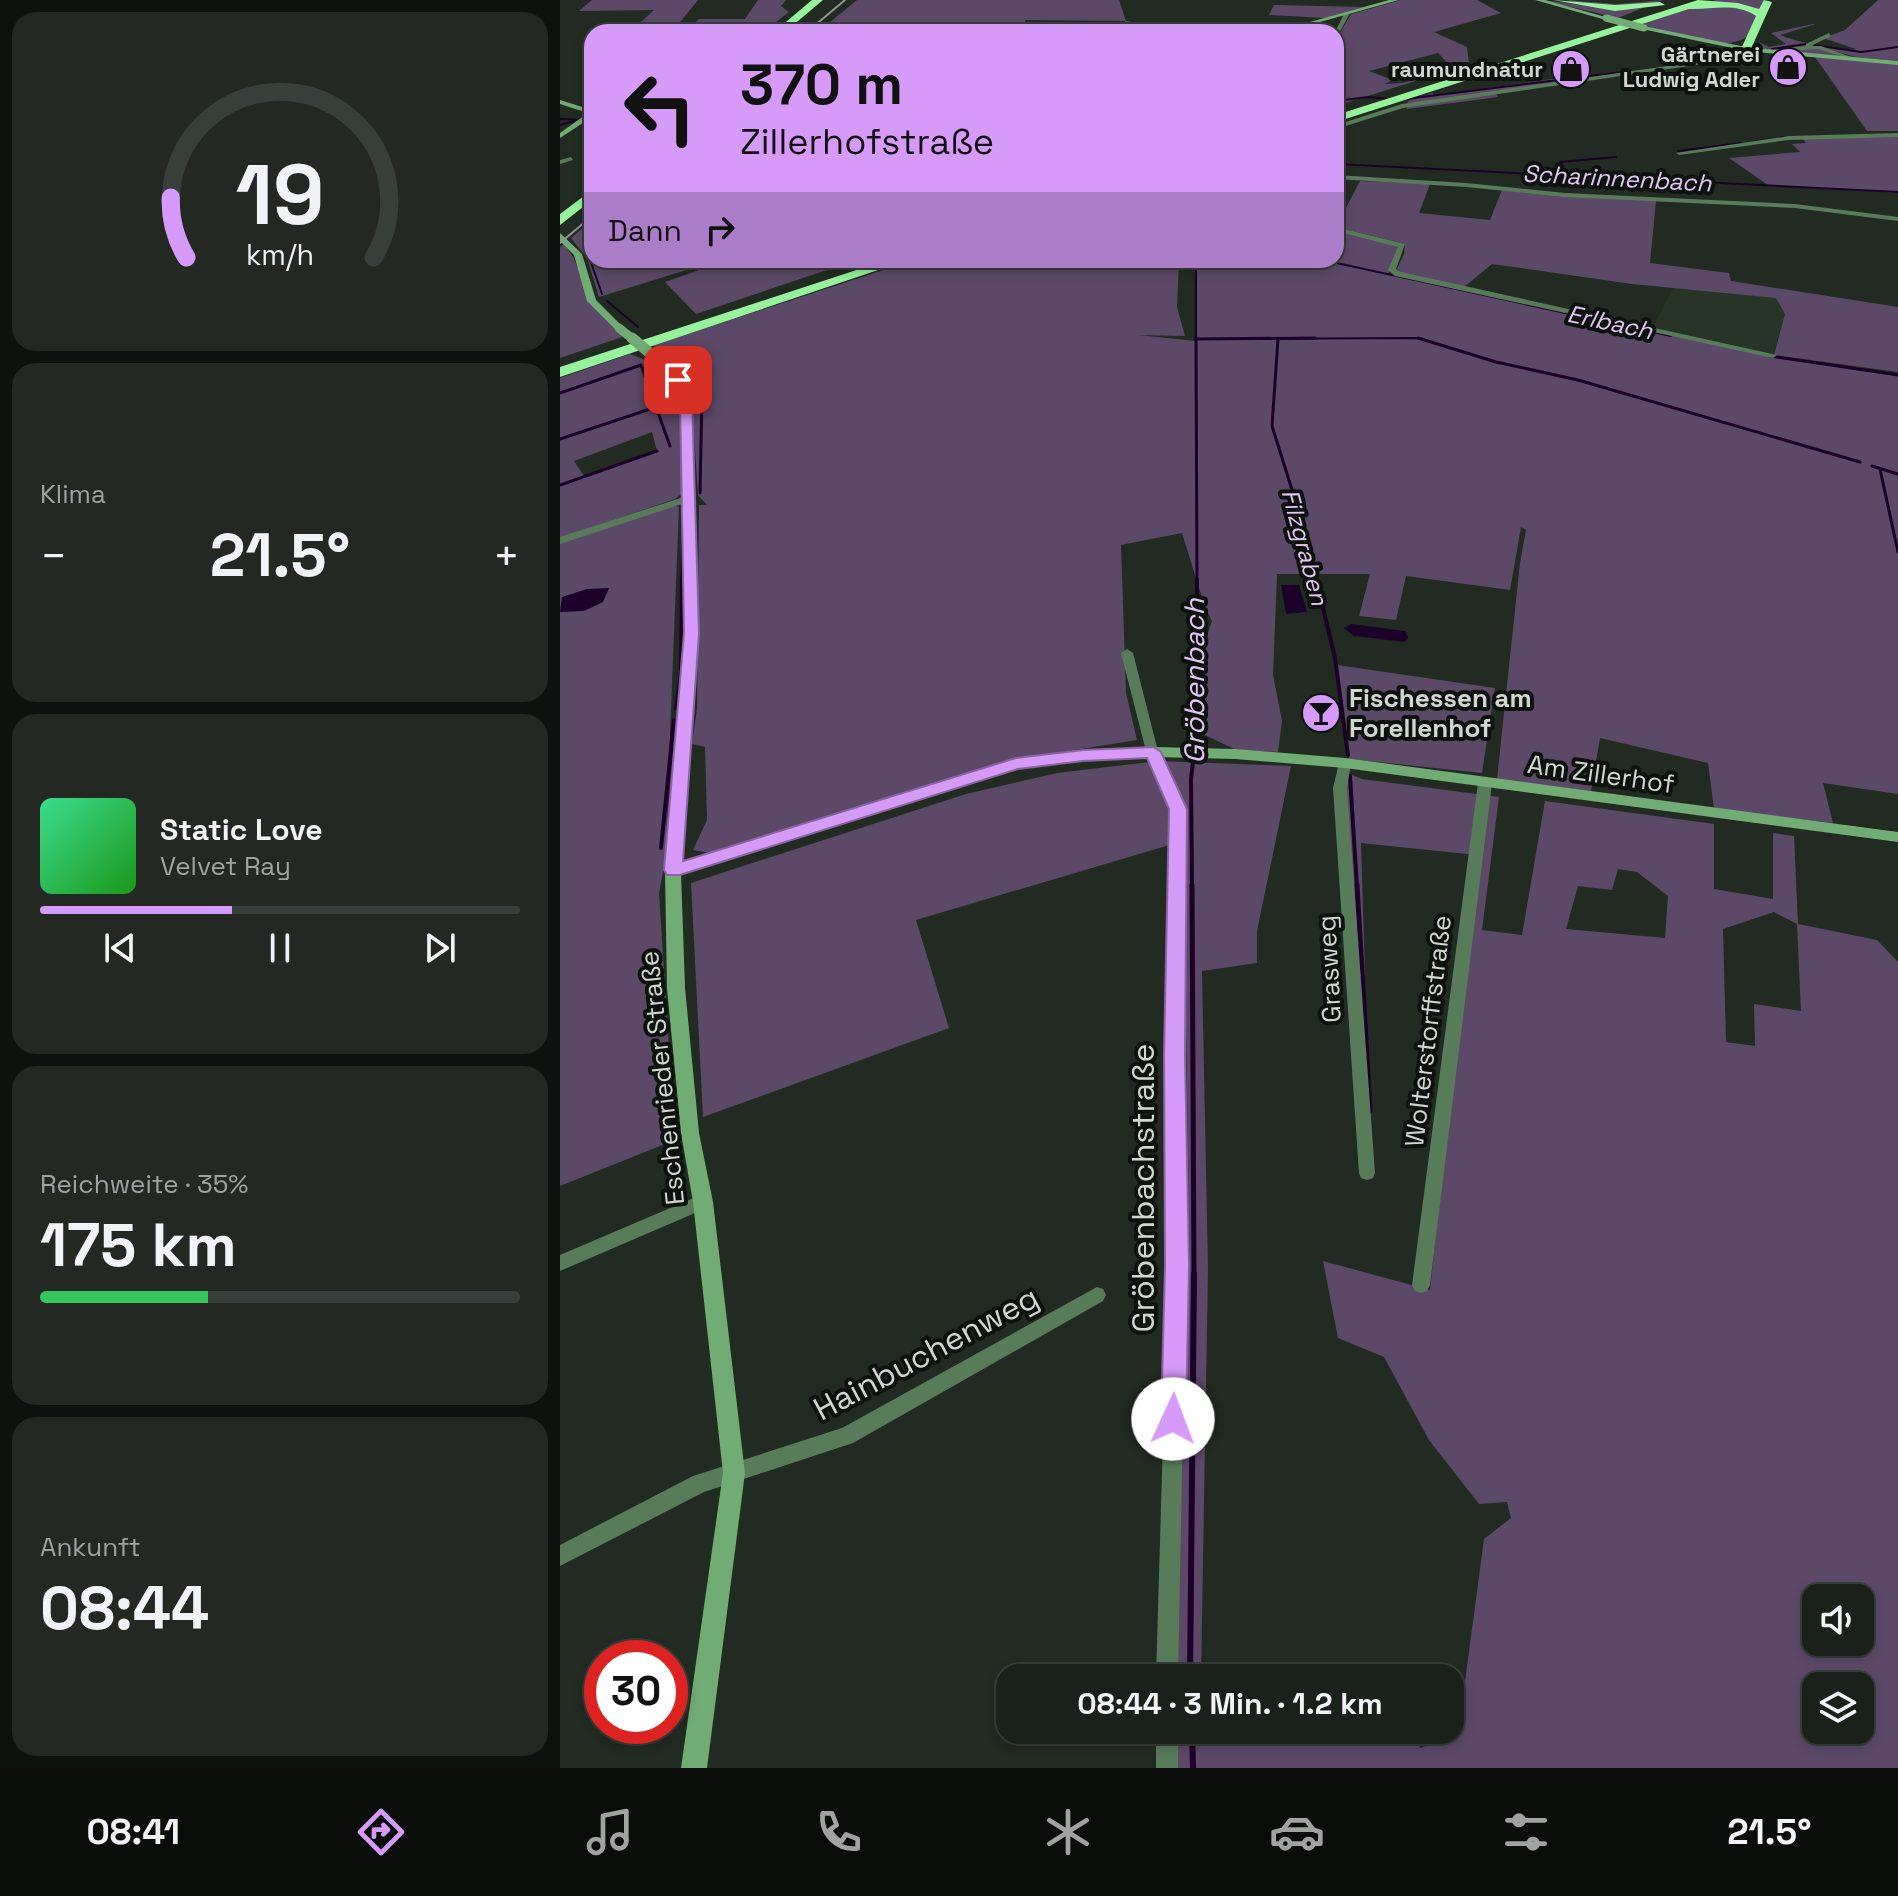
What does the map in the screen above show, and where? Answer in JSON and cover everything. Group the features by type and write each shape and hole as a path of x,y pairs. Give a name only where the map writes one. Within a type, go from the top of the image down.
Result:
{"highway":[{"path":"789,24 818,0"},
{"path":"799,24 829,0"},
{"path":"1558,0 1629,12 1623,20"},
{"path":"1344,116 1623,20 1707,0"},
{"path":"1729,46 1748,44 1767,0"},
{"path":"1344,110 1388,99 1681,4"},
{"path":"1615,8 1730,4 1751,8 1762,16"},
{"path":"560,209 584,190"},
{"path":"560,221 584,201"},
{"path":"560,364 853,268"},
{"path":"560,372 877,268"}],"street":[{"path":"1306,24 1396,0"},
{"path":"1538,0 1644,28 1729,46"},
{"path":"1344,24 1347,13"},
{"path":"1127,22 1137,24"},
{"path":"1807,46 1829,35"},
{"path":"1344,124 1402,106 1737,57 1748,44 1765,51 1898,63"},
{"path":"1765,51 1807,46 1832,50 1852,59"},
{"path":"560,102 584,114"},
{"path":"560,136 584,119"},
{"path":"1679,153 1789,138 1898,135"},
{"path":"560,162 571,159"},
{"path":"1344,177 1565,195 1795,206 1898,219"},
{"path":"1344,231 1402,246 1392,270 1398,274 1773,355"},
{"name":"Eschenrieder Straße","path":"560,236 578,254 592,301 678,380 686,399 692,633 673,870 676,988 690,1133 703,1202 734,1473 694,1768"},
{"path":"560,541 690,498"},
{"name":"Gröbenbachstraße","path":"1127,653 1153,752 1178,809 1176,1327 1167,1664"},
{"name":"Am Zillerhof","path":"673,870 1016,764 1083,755 1153,752 1345,763 1898,837"},
{"name":"Grasweg","path":"1345,763 1340,788 1367,1173"},
{"name":"Wolterstorffstraße","path":"1421,1285 1485,783"},
{"path":"560,1263 703,1202"},
{"name":"Hainbuchenweg","path":"560,1556 700,1483 846,1436 1097,1295"},
{"path":"1167,1744 1167,1768"}],"shaded area":[{"path":"592,0 698,0 678,24 639,24 654,10 579,11"},
{"path":"758,0 786,0 781,6 789,12 773,24 693,24 699,19 745,19"},
{"path":"857,0 1119,0 1126,21 1025,20 1026,24 828,24"},
{"path":"1401,0 1477,0 1501,13 1434,32 1467,47 1469,64 1344,103 1344,26 1351,14","holes":["1438,53 1453,69 1402,83 1384,84 1393,80 1369,71"]},
{"path":"1541,0 1582,5 1567,0 1617,4 1663,0 1618,18"},
{"path":"1716,0 1765,0 1752,34 1740,40 1712,43 1641,24"},
{"path":"1878,0 1898,0 1898,61 1856,57 1824,48 1845,56 1777,51 1785,48 1764,49 1759,42 1769,47 1786,44 1771,33 1816,24 1780,35 1818,45 1856,49 1823,38 1845,30"},
{"path":"1274,5 1364,7 1325,18 1269,15"},
{"path":"1815,57 1898,64 1898,131 1867,131"},
{"path":"1559,78 1564,81 1495,92 1498,97 1407,109 1408,101 1433,93 1433,96"},
{"path":"1898,136 1898,193 1768,185 1729,158 1800,152 1792,144 1806,143 1802,138"},
{"path":"1360,181 1430,184 1419,213 1490,220 1502,190 1656,201 1650,263 1729,273 1731,281 1898,307 1898,372 1774,355 1785,314 1776,298 1632,284 1492,264 1463,288 1403,274 1397,269 1405,244 1344,229 1344,212"},
{"path":"584,227 584,254 571,238"},
{"path":"1344,231 1401,246 1388,274 1773,357 1898,376 1898,794 1823,783 1833,823 1714,809 1708,763 1600,738 1591,791 1497,779 1526,530 1521,527 1510,590 1406,576 1396,620 1359,616 1370,574 1277,574 1273,675 1282,721 1278,752 1236,750 1205,735 1202,650 1212,621 1182,533 1121,545 1126,693 1137,740 1011,760 710,853 693,850 707,820 705,747 692,744 697,709 699,505 707,505 698,495 691,391 654,345 890,268 1179,268 1177,307 1185,336 1138,335 1196,341 1196,268 1344,268"},
{"path":"564,244 592,301 628,335 560,358 560,247"},
{"path":"590,268 693,268 599,297"},
{"path":"705,268 833,268 696,314 665,282"},
{"path":"1674,287 1777,298 1785,313 1773,357 1651,331"},
{"path":"630,354 653,363 679,400 684,492 675,499 560,538 560,378","holes":["652,432 657,451 584,476 574,461"]},
{"path":"673,505 679,507 665,861 659,893 675,1140 560,1186 560,543"},
{"path":"1281,585 1299,585 1307,612 1286,614"},
{"path":"609,588 603,602 584,611 560,612 562,597 587,589"},
{"path":"1351,624 1405,631 1408,637 1405,642 1354,636 1344,628"},
{"path":"1337,665 1495,688 1482,773 1349,759"},
{"path":"1158,761 1291,766 1257,931 1257,963 1202,971 1208,1269 1201,1664 1176,1664 1178,1470 1190,1271 1183,841 916,920 949,1028 703,1117 691,883 966,794 1057,773"},
{"path":"1345,772 1362,779 1499,797 1482,930 1522,935 1545,801 1714,824 1714,889 1773,899 1773,833 1794,836 1798,924 1877,940 1898,962 1898,1768 1176,1768 1176,1744 1419,1744 1420,1748 1431,1744 1464,1744 1464,1689 1484,1539 1511,1518 1507,1502 1479,1504 1429,1440 1384,1357 1338,1338 1323,1261 1430,1290 1477,855 1361,843 1365,975 1359,974","holes":["1618,869 1637,872 1668,896 1665,938 1566,929 1578,886 1612,890","1774,912 1797,924 1801,1011 1754,1004 1755,1046 1726,1042 1723,929"]}],"waterway":[{"path":"1772,49 1806,44"},
{"path":"1814,45 1861,52 1898,47"},
{"path":"1691,63 1733,56"},
{"path":"1398,100 1631,71"},
{"path":"1344,100 1368,97 1389,99"},
{"name":"Gröbenbach","path":"560,119 584,120"},
{"name":"Gröbenbach","path":"560,125 574,121"},
{"path":"1753,142 1784,137"},
{"path":"1678,151 1740,143"},
{"path":"1555,175 1560,162 1616,157"},
{"name":"Scharinnenbach","path":"1344,164 1555,175"},
{"name":"Scharinnenbach","path":"1555,175 1898,192"},
{"name":"Erlbach","path":"1344,265 1671,336"},
{"path":"593,268 602,294"},
{"name":"Gröbenbach","path":"1196,268 1196,338"},
{"path":"607,301 638,327"},
{"path":"1196,339 1315,338"},
{"path":"1418,338 1496,362 1578,380 1860,462"},
{"name":"Gröbenbach","path":"1196,339 1197,581"},
{"path":"1196,339 1424,340"},
{"name":"Filzgraben","path":"1278,339 1272,426 1305,531 1317,581"},
{"path":"665,356 702,394 700,493"},
{"name":"Erlbach","path":"1770,356 1898,375"},
{"path":"560,393 641,365 670,446"},
{"path":"560,439 656,407"},
{"path":"560,485 657,451"},
{"path":"1872,466 1898,474"},
{"path":"1880,469 1898,552"},
{"path":"682,581 683,530"},
{"path":"676,708 681,672 682,579"},
{"name":"Filzgraben","path":"1316,579 1335,658 1348,755"},
{"name":"Gröbenbach","path":"1192,887 1191,779 1197,728 1197,581"},
{"path":"661,848 674,720"},
{"path":"1350,776 1357,887"},
{"name":"Gröbenbach","path":"1192,885 1194,1275"},
{"path":"1357,885 1370,1111"},
{"name":"Gröbenbach","path":"1190,1664 1194,1275"},
{"name":"Gröbenbach","path":"1192,1744 1193,1768"}],"railway":[{"path":"816,24 845,0"},
{"path":"560,243 584,223"}],"place":[{"name":"Gärtnerei Ludwig Adler","path":"1788,67"},
{"name":"raumundnatur","path":"1571,69"},
{"name":"Fischessen am Forellenhof","path":"1321,713"}],"route":[{"path":"678,380 686,399 692,633 673,870 868,807 1016,764 1083,755 1153,752 1178,809 1175,1054 1177,1266 1173,1419"}]}
